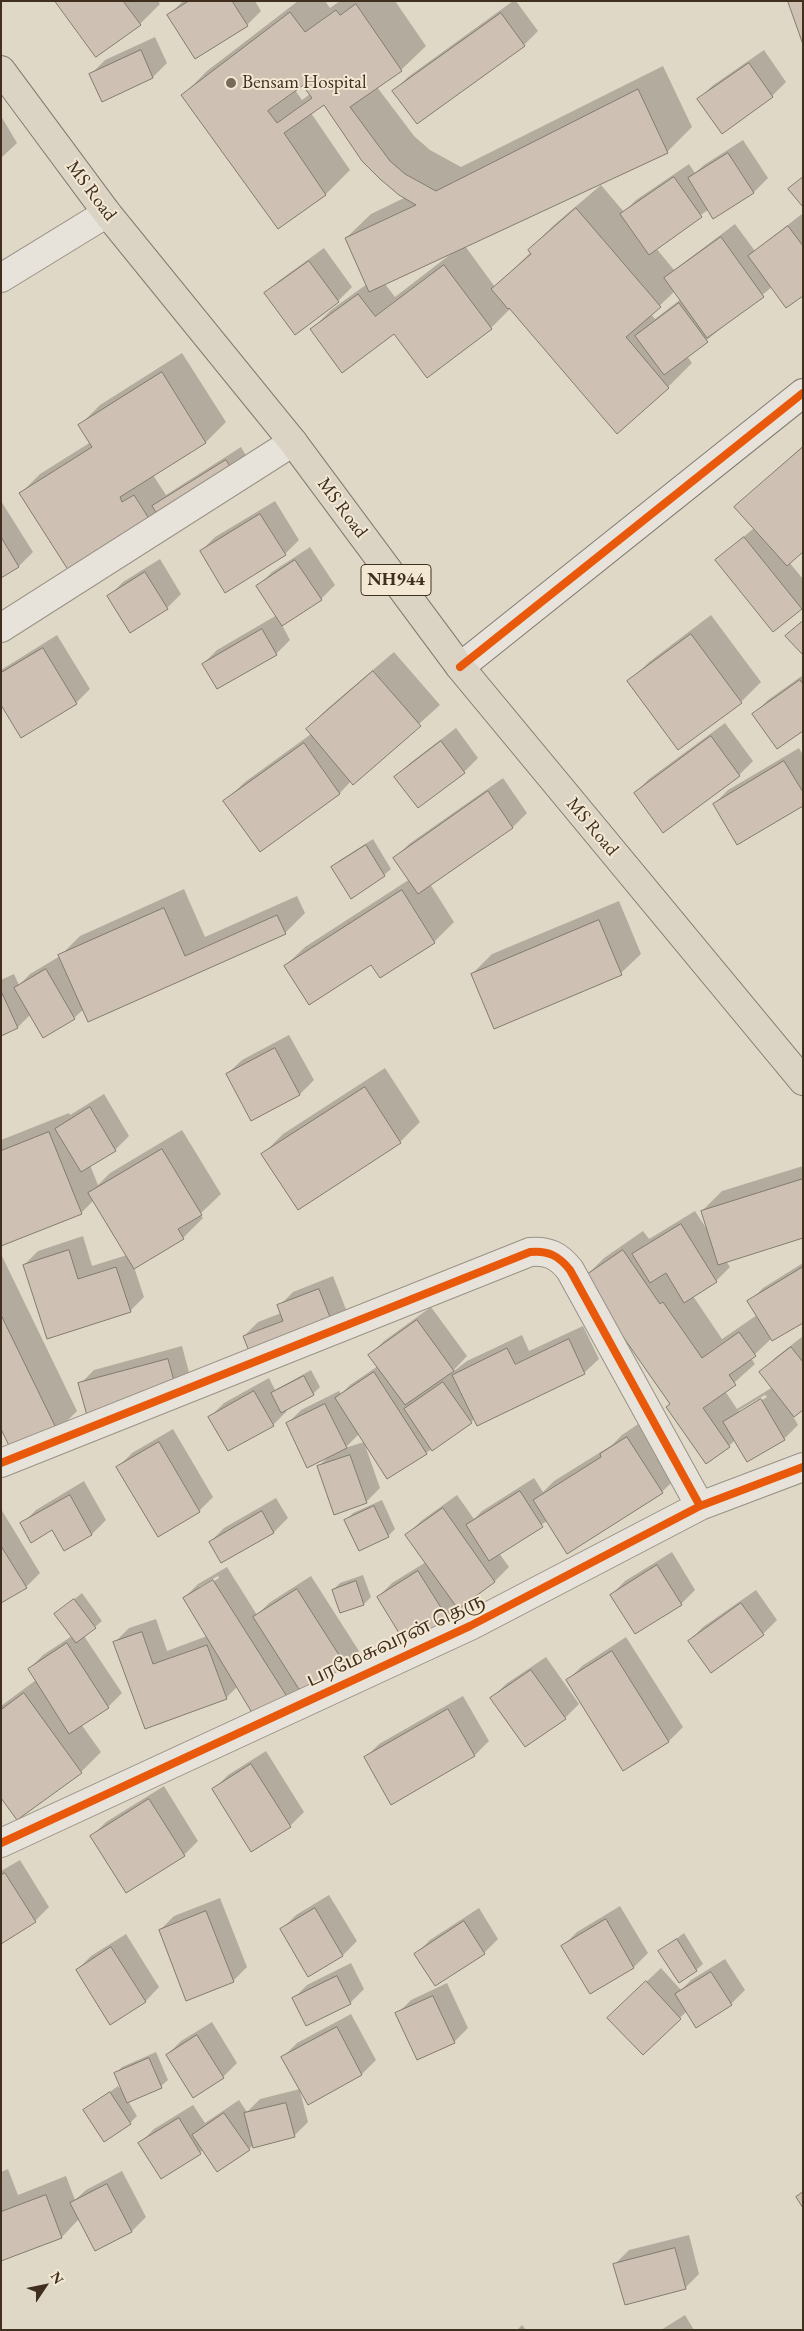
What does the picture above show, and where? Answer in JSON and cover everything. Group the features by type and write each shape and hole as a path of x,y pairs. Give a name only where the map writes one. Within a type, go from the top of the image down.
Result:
{"highway":[{"name":"MS Road","path":"1,70 107,213 293,442 460,666 803,1081"}],"street":[{"path":"1,278 107,213"},
{"path":"460,666 803,393"},
{"path":"1,628 293,442"},
{"path":"1,1464 520,1256 541,1251 562,1260 570,1270 700,1506"},
{"name":"பரமேசுவரன் தெரு","path":"2,1841 470,1626 700,1506 803,1467"}],"building":[{"path":"55,1 123,1 141,25 96,57"},
{"path":"189,1 232,1 248,26 195,59 167,15"},
{"path":"788,1 803,1 803,44"},
{"path":"356,4 402,71 350,107 390,161 405,174 436,191 638,89 668,153 369,292 345,238 416,205 399,195 362,161 324,105 284,133 326,195 278,229 181,95 290,12 305,32 336,10 340,15","holes":["303,86 312,98 277,123 268,111"]},
{"path":"501,13 525,46 417,124 392,91"},
{"path":"141,50 153,78 102,102 89,74"},
{"path":"749,63 773,97 722,134 697,99"},
{"path":"728,153 754,193 713,219 688,178"},
{"path":"674,177 702,217 649,255 620,214"},
{"path":"803,177 803,207 788,189"},
{"path":"576,208 661,307 626,337 669,388 617,434 491,289 531,254 528,250"},
{"path":"788,226 803,246 803,296 786,308 748,256"},
{"path":"721,237 764,297 707,338 664,278"},
{"path":"309,261 339,302 295,335 264,293"},
{"path":"444,265 492,329 427,378 394,334 342,373 310,329 358,294 375,316"},
{"path":"679,303 708,342 664,375 635,336"},
{"path":"162,372 206,443 120,497 122,502 134,495 153,525 72,576 19,493 92,447 78,425"},
{"path":"803,447 803,552 787,566 734,507"},
{"path":"226,460 241,484 168,530 152,506"},
{"path":"260,514 286,555 225,593 200,551"},
{"path":"1,537 19,567 1,578"},
{"path":"744,537 802,609 773,632 715,560"},
{"path":"295,560 322,600 282,626 256,586"},
{"path":"145,572 168,609 130,633 107,596"},
{"path":"803,621 803,655 785,636"},
{"path":"262,629 277,655 217,689 202,664"},
{"path":"691,634 742,703 678,750 627,681"},
{"path":"43,648 77,704 21,738 1,705 1,673"},
{"path":"373,671 421,726 353,785 306,729"},
{"path":"800,680 803,684 803,731 777,749 752,714"},
{"path":"711,736 740,776 663,833 634,793"},
{"path":"441,741 465,773 418,808 394,777"},
{"path":"304,743 340,794 260,852 223,801"},
{"path":"784,761 803,792 803,806 737,845 713,804"},
{"path":"488,791 513,828 418,894 393,858"},
{"path":"366,845 385,876 351,899 331,867"},
{"path":"402,890 435,943 380,978 371,965 309,1005 284,966"},
{"path":"164,908 185,956 277,915 286,934 88,1022 58,955"},
{"path":"599,920 622,975 494,1029 471,974"},
{"path":"46,969 75,1019 43,1038 14,988"},
{"path":"1,991 18,1028 1,1036"},
{"path":"275,1048 300,1095 251,1121 226,1074"},
{"path":"365,1087 401,1143 298,1210 261,1154"},
{"path":"90,1107 116,1151 81,1172 55,1129"},
{"path":"49,1132 82,1214 1,1246 1,1151"},
{"path":"162,1149 202,1215 178,1229 184,1239 134,1269 88,1193"},
{"path":"803,1179 803,1238 718,1265 701,1211"},
{"path":"681,1224 717,1282 684,1303 666,1273 650,1283 632,1254"},
{"path":"69,1250 78,1279 116,1267 131,1312 47,1339 23,1265"},
{"path":"623,1250 660,1304 663,1302 702,1358 739,1332 756,1356 729,1375 736,1385 703,1408 730,1447 706,1464 666,1407 670,1404 582,1278"},
{"path":"803,1267 803,1323 772,1341 747,1301"},
{"path":"319,1289 339,1340 257,1371 243,1336 283,1321 277,1305"},
{"path":"1,1315 58,1432 13,1454 1,1429"},
{"path":"417,1320 454,1371 405,1405 368,1355"},
{"path":"569,1339 585,1374 477,1426 452,1375 507,1348 515,1364"},
{"path":"791,1347 803,1362 803,1410 794,1417 759,1372"},
{"path":"168,1359 181,1406 91,1430 78,1383"},
{"path":"374,1372 427,1454 387,1479 335,1398"},
{"path":"304,1376 314,1395 281,1413 271,1393"},
{"path":"443,1382 472,1423 432,1451 404,1409"},
{"path":"254,1391 274,1426 228,1451 208,1417"},
{"path":"761,1399 785,1440 747,1462 723,1422"},
{"path":"325,1404 347,1448 307,1468 286,1423"},
{"path":"627,1437 663,1493 567,1554 533,1500 601,1457 600,1454"},
{"path":"159,1442 200,1512 158,1537 116,1467"},
{"path":"350,1455 367,1503 334,1515 317,1466"},
{"path":"520,1491 543,1527 489,1561 466,1525"},
{"path":"70,1495 92,1535 64,1551 52,1530 31,1543 20,1523"},
{"path":"374,1506 389,1537 359,1551 344,1520"},
{"path":"443,1508 495,1582 458,1609 405,1535"},
{"path":"262,1511 274,1533 221,1563 209,1542"},
{"path":"1,1546 27,1588 1,1603"},
{"path":"657,1565 682,1605 635,1634 610,1595"},
{"path":"418,1571 460,1638 418,1664 377,1597"},
{"path":"213,1580 293,1706 260,1726 183,1598"},
{"path":"356,1581 364,1605 340,1613 332,1590"},
{"path":"297,1589 346,1666 302,1694 253,1617"},
{"path":"74,1599 96,1628 76,1643 54,1614"},
{"path":"741,1603 764,1635 711,1673 688,1641"},
{"path":"142,1632 153,1664 207,1645 227,1699 145,1729 113,1642"},
{"path":"67,1643 109,1708 69,1734 28,1669"},
{"path":"612,1651 669,1742 623,1771 566,1680"},
{"path":"531,1670 566,1719 525,1747 490,1698"},
{"path":"24,1693 82,1773 17,1820 1,1798 1,1710"},
{"path":"448,1709 475,1756 391,1805 364,1757"},
{"path":"251,1764 291,1827 251,1852 212,1789"},
{"path":"149,1799 185,1856 126,1893 90,1836"},
{"path":"5,1873 36,1922 1,1944 1,1875"},
{"path":"315,1908 343,1956 308,1977 280,1929"},
{"path":"206,1911 234,1982 186,2001 159,1930"},
{"path":"606,1919 634,1968 590,1994 561,1946"},
{"path":"464,1921 485,1954 435,1986 414,1954"},
{"path":"677,1939 697,1971 679,1983 658,1951"},
{"path":"111,1947 146,2002 110,2025 76,1970"},
{"path":"711,1972 732,2005 696,2028 675,1994"},
{"path":"337,1976 351,2004 306,2026 292,1998"},
{"path":"646,1981 681,2019 643,2055 607,2018"},
{"path":"433,1996 455,2043 417,2060 395,2013"},
{"path":"337,2027 362,2075 308,2105 281,2057"},
{"path":"197,2035 224,2078 193,2098 166,2055"},
{"path":"149,2058 162,2088 127,2103 114,2073"},
{"path":"110,2092 131,2124 104,2142 83,2110"},
{"path":"286,2103 295,2137 253,2148 244,2113"},
{"path":"224,2113 250,2150 217,2172 192,2135"},
{"path":"179,2118 201,2154 161,2179 138,2143"},
{"path":"107,2184 132,2232 95,2251 70,2203"},
{"path":"803,2192 803,2208 796,2197"},
{"path":"46,2195 62,2238 1,2261 1,2212"},
{"path":"675,2248 686,2289 625,2305 613,2264"}],"cycle path":[{"path":"460,667 803,393"},
{"path":"1,1463 530,1252 542,1252 553,1255 570,1270 700,1506"},
{"path":"1,1843 470,1626 700,1506 803,1467"}],"place":[{"name":"Bensam Hospital","path":"231,83"}]}
